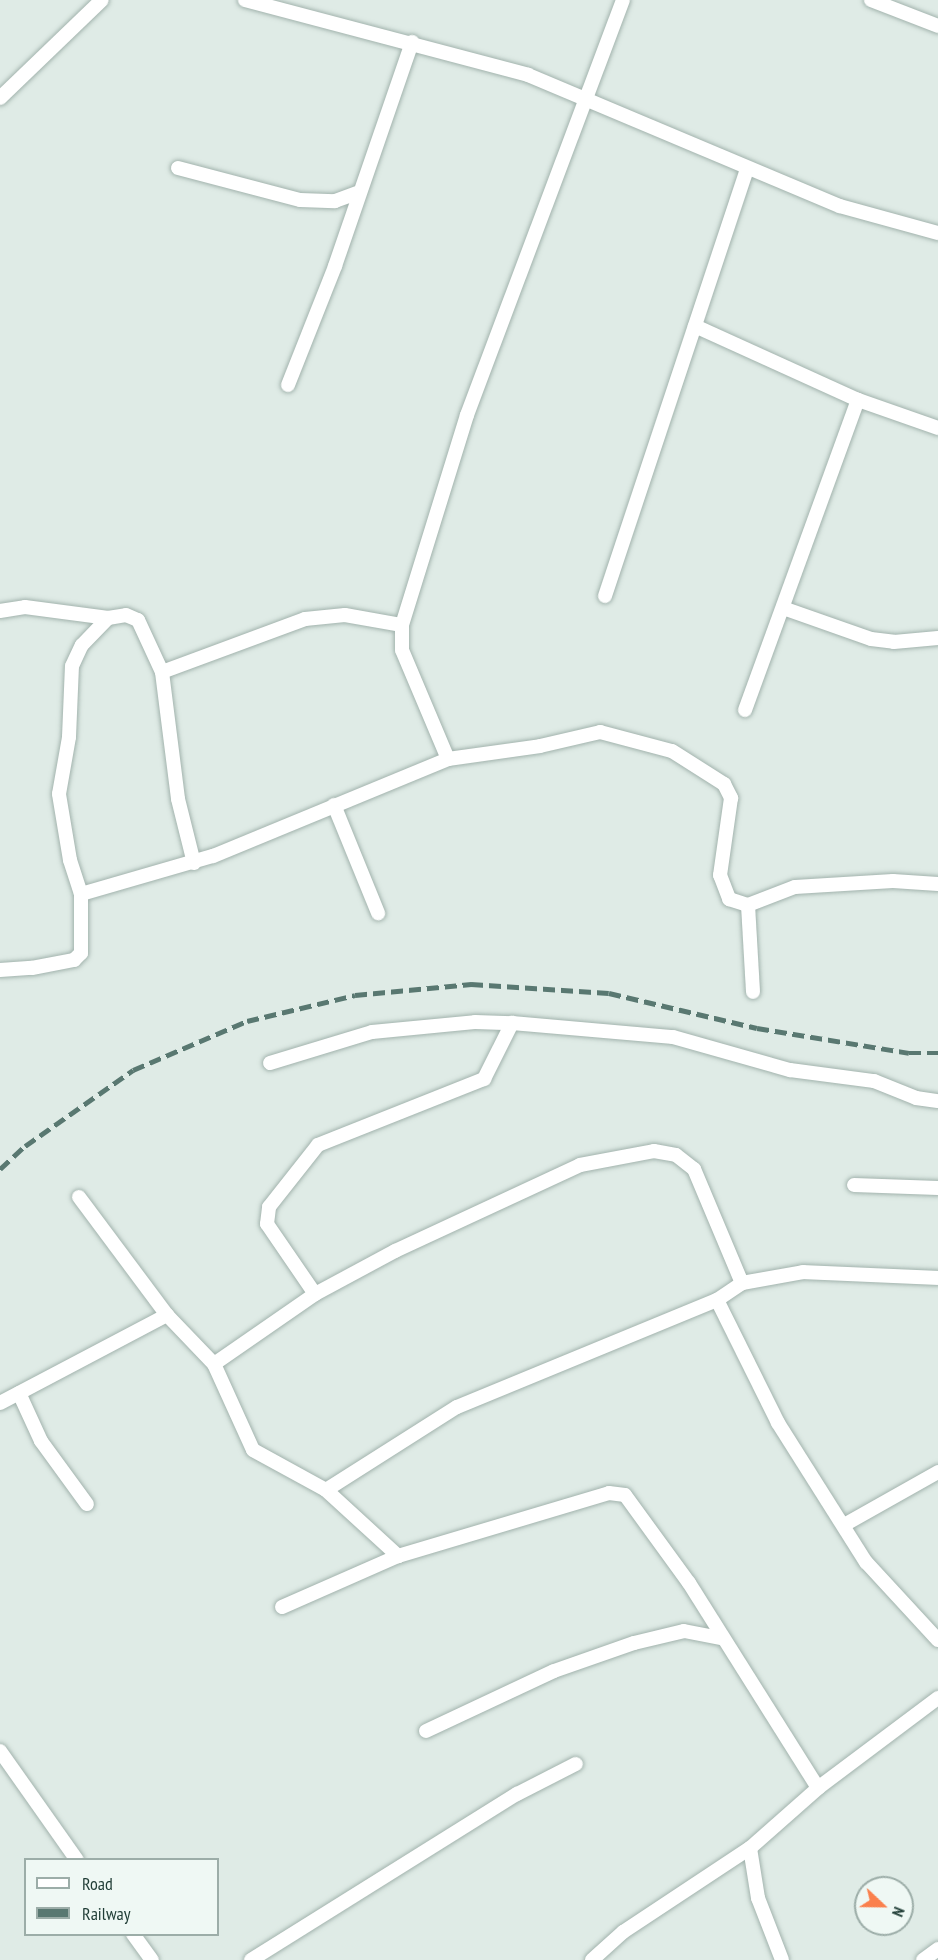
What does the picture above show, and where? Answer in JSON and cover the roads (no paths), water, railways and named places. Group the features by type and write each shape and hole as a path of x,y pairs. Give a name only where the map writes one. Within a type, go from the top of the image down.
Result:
{"street":[{"path":"0,98 102,0"},
{"path":"245,0 293,16 412,42 528,75 747,170 840,206 938,233"},
{"path":"448,759 402,650 402,625 467,415 588,101 623,0"},
{"path":"871,0 938,26"},
{"path":"288,385 335,266 357,193 412,42"},
{"path":"178,168 300,200 335,201 357,193"},
{"path":"605,596 747,170"},
{"path":"695,326 858,400 938,428"},
{"path":"745,710 858,400"},
{"path":"0,611 25,607 108,618 126,615 138,620 162,672 178,799 194,862"},
{"path":"783,608 871,639 894,642 938,638"},
{"path":"162,672 315,618 345,615 402,625"},
{"path":"0,970 32,968 74,960 81,953 81,894 70,860 59,794 69,736 72,666 82,645 108,618"},
{"path":"81,894 194,862 448,759 540,746 600,732 672,752 724,784 731,798 720,875 729,899 748,905 795,887 893,880 938,884"},
{"path":"334,805 378,914"},
{"path":"748,905 753,992"},
{"path":"270,1063 372,1032 475,1022 512,1023 673,1037 790,1070 874,1081 916,1098 938,1101"},
{"path":"315,1294 267,1224 269,1207 318,1145 484,1079 512,1023"},
{"path":"214,1364 315,1294 395,1251 580,1165 654,1150 676,1155 694,1169 742,1283"},
{"path":"854,1185 938,1188"},
{"path":"79,1197 167,1316 214,1364 253,1450 326,1490 398,1556"},
{"path":"326,1490 457,1407 717,1300 742,1283 803,1272 938,1278"},
{"path":"717,1300 778,1424 866,1562 938,1640"},
{"path":"0,1403 167,1316"},
{"path":"19,1393 41,1441 87,1504"},
{"path":"844,1525 938,1472"},
{"path":"282,1607 398,1556 609,1493 625,1495 657,1535 707,1610 720,1638 818,1788"},
{"path":"426,1731 554,1671 634,1643 684,1631 720,1638"},
{"path":"592,1960 623,1932 750,1848 818,1788 938,1698"},
{"path":"0,1751 76,1858"},
{"path":"251,1960 517,1794 576,1764"},
{"path":"750,1848 758,1898 782,1960"},
{"path":"134,1936 152,1960"},
{"path":"923,1960 938,1949"}],"railway":[{"path":"0,1169 25,1146 133,1070 247,1021 355,995 471,984 609,993 757,1028 909,1053 938,1053"}]}
